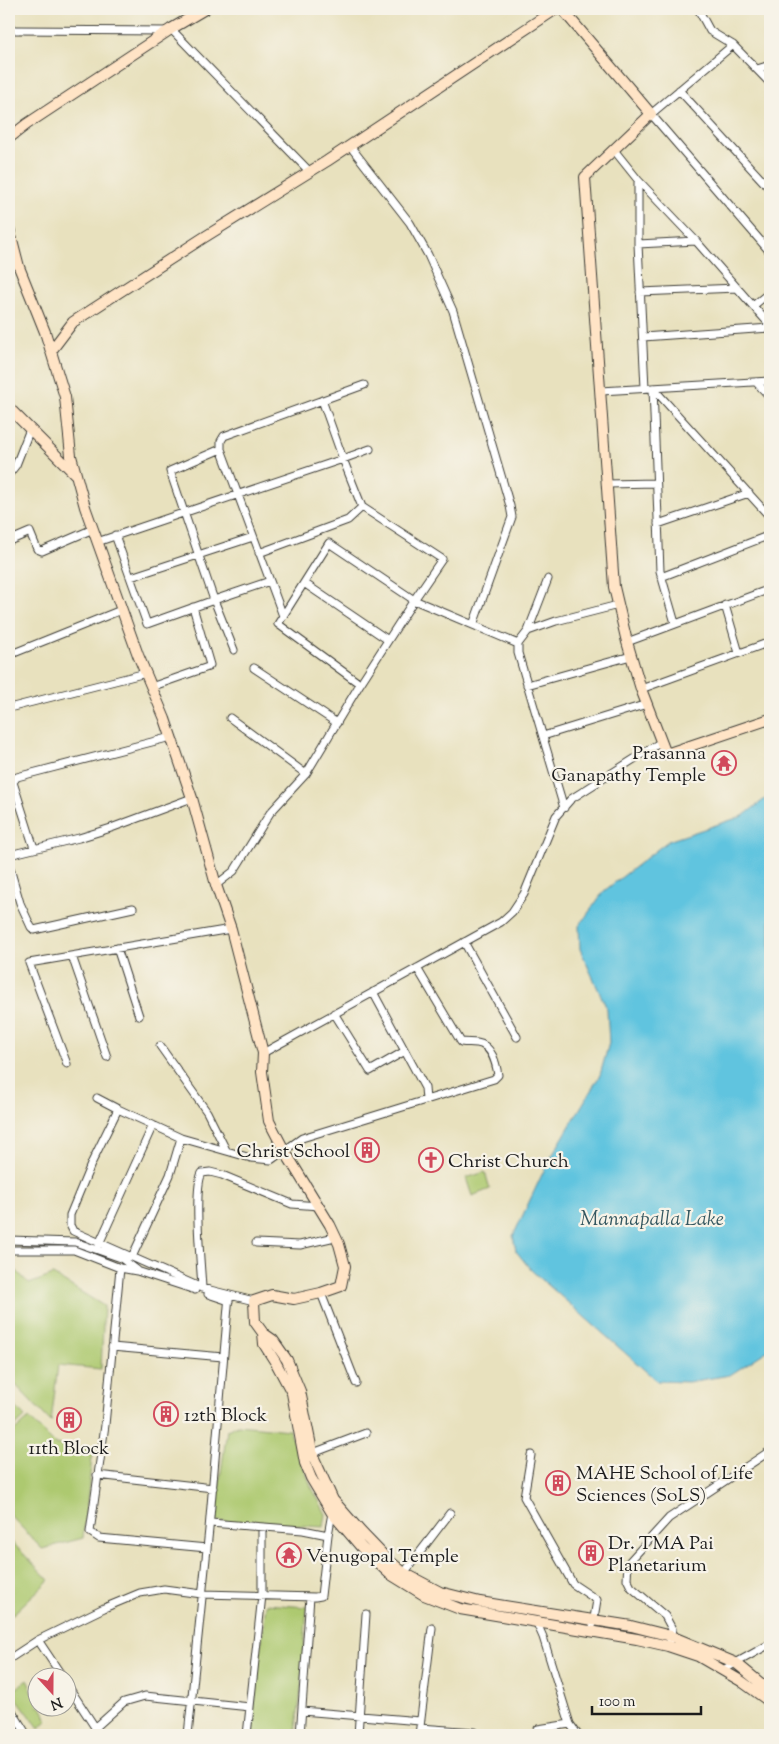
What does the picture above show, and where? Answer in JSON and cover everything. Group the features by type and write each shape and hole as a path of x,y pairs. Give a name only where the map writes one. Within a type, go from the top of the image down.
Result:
{"main road":[{"path":"9,138 27,124 205,9"},
{"path":"51,351 73,322 310,172 556,9"},
{"path":"562,9 651,114 585,177 614,586 631,656 646,704 666,754 770,719"},
{"path":"9,228 19,267 45,332 65,397 71,456 92,529 121,610 171,737 192,798 216,885 231,929 263,1053 262,1072 269,1120 284,1150 336,1237 345,1266 341,1286 294,1299 272,1294 254,1300 255,1322 263,1333 273,1340 287,1360 300,1390 313,1453 333,1500 402,1576 424,1595 460,1609 668,1646 698,1656 723,1670 770,1702"},
{"path":"9,408 76,475"},
{"path":"263,1333 264,1344 292,1393 305,1463 311,1478 332,1513 375,1561 402,1576 440,1592 480,1602 631,1626 670,1636 736,1663 770,1691"}],"street":[{"path":"698,9 710,31 733,46 770,83"},
{"path":"15,30 170,30 310,172"},
{"path":"733,46 651,114 770,252"},
{"path":"757,69 770,65"},
{"path":"679,90 770,189"},
{"path":"350,146 410,223 428,255 453,312 510,506 512,517 473,624"},
{"path":"614,150 638,180 696,241 770,326"},
{"path":"638,180 640,292 656,483 660,571 676,623"},
{"path":"764,245 770,239"},
{"path":"638,244 696,241"},
{"path":"640,292 736,288"},
{"path":"753,306 770,292"},
{"path":"643,337 770,326"},
{"path":"600,391 770,381"},
{"path":"756,382 770,398"},
{"path":"283,616 221,449 221,441 224,436 364,385"},
{"path":"649,388 770,517"},
{"path":"216,885 234,871 270,813 306,774 360,684 442,559 362,507 322,400"},
{"path":"9,474 16,465 30,430"},
{"path":"221,449 170,471 214,600 234,650"},
{"path":"97,542 370,449"},
{"path":"607,484 656,483"},
{"path":"658,524 749,493"},
{"path":"259,553 348,520 362,507"},
{"path":"9,541 30,532 37,549 42,551 92,529"},
{"path":"115,535 148,624 270,581"},
{"path":"662,577 770,536"},
{"path":"131,577 253,537"},
{"path":"360,684 278,624 329,543 414,600 518,644"},
{"path":"548,579 528,631 518,644 518,653 564,808"},
{"path":"304,583 388,640"},
{"path":"627,642 770,589"},
{"path":"528,631 618,605"},
{"path":"725,605 739,653"},
{"path":"151,686 210,665 193,607"},
{"path":"9,655 121,610"},
{"path":"641,689 770,642"},
{"path":"527,685 631,656"},
{"path":"254,668 337,723"},
{"path":"9,708 146,673"},
{"path":"543,736 646,704"},
{"path":"230,718 306,774"},
{"path":"34,848 13,782 17,777 171,737"},
{"path":"263,1053 501,922 512,912 524,894 556,816 571,799 661,742"},
{"path":"9,855 79,838 192,798"},
{"path":"9,864 20,903 34,930 133,908"},
{"path":"67,1064 29,963 231,929"},
{"path":"464,942 517,1037"},
{"path":"117,948 139,1016"},
{"path":"72,956 107,1056"},
{"path":"97,1098 182,1138 251,1158 271,1160 302,1138 494,1079 498,1075 496,1061 486,1046 477,1043 461,1042 417,968"},
{"path":"373,992 425,1088 426,1100"},
{"path":"334,1013 370,1071 406,1051"},
{"path":"160,1046 207,1112 226,1150"},
{"path":"118,1109 92,1162 70,1215 70,1225 73,1231 99,1244 229,1298"},
{"path":"99,1244 153,1125"},
{"path":"132,1257 170,1174 182,1138"},
{"path":"202,1288 198,1202 198,1180 202,1173 210,1172 222,1175 292,1204 319,1206"},
{"path":"256,1243 300,1245 336,1237"},
{"path":"9,1240 75,1242 120,1258 138,1270"},
{"path":"9,1250 74,1250 120,1268 138,1270 229,1298 254,1300"},
{"path":"120,1268 105,1425 90,1532 100,1538 207,1548"},
{"path":"321,1293 356,1383"},
{"path":"188,1735 210,1523 229,1298"},
{"path":"112,1347 223,1357"},
{"path":"313,1453 366,1433"},
{"path":"668,1646 672,1629 664,1616 631,1587 627,1580 628,1563 669,1518 770,1451"},
{"path":"531,1455 524,1497 573,1584 598,1600 592,1632"},
{"path":"97,1475 213,1488"},
{"path":"9,1659 38,1640 140,1593 164,1589 202,1594 321,1596 332,1513"},
{"path":"402,1576 450,1513"},
{"path":"210,1523 303,1530 328,1535"},
{"path":"247,1735 262,1596 262,1527"},
{"path":"300,1735 310,1597"},
{"path":"358,1735 366,1614"},
{"path":"536,1621 543,1637 570,1724 578,1735"},
{"path":"420,1728 432,1628"},
{"path":"38,1640 55,1666"},
{"path":"723,1670 770,1644"},
{"path":"95,1728 124,1702 144,1696 250,1707"},
{"path":"78,1702 100,1735"},
{"path":"9,1706 27,1735"},
{"path":"302,1711 359,1715 420,1728 475,1732 477,1735"},
{"path":"538,1735 538,1729 570,1724"}],"green space":[{"path":"485,1172 490,1189 472,1196 466,1178"},
{"path":"16,1270 29,1284 53,1275 104,1306 101,1369 58,1365 51,1422 9,1378 9,1275"},
{"path":"9,1400 25,1417 9,1432"},
{"path":"29,1418 55,1444 93,1449 83,1538 42,1549 9,1514 9,1436"},
{"path":"238,1425 289,1430 311,1486 326,1514 324,1527 214,1521 227,1430"},
{"path":"9,1539 49,1580 9,1618"},
{"path":"266,1604 307,1607 301,1691 295,1735 251,1735"},
{"path":"27,1680 28,1713 12,1692"},
{"path":"30,1716 46,1716 48,1720 39,1728"}],"water":[{"name":"Mannapalla Lake","path":"770,795 770,1349 730,1375 688,1382 657,1381 531,1270 516,1251 513,1236 546,1166 600,1075 609,1043 607,1009 580,949 579,926 604,891 668,841 743,816"}],"place":[{"name":"Prasanna Ganapathy Temple","path":"724,763"},
{"name":"Christ School","path":"367,1150"},
{"name":"Christ Church","path":"431,1160"},
{"name":"12th Block","path":"166,1414"},
{"name":"11th Block","path":"69,1420"},
{"name":"MAHE School of Life Sciences (SoLS)","path":"558,1483"},
{"name":"Dr. TMA Pai Planetarium","path":"591,1553"},
{"name":"Venugopal Temple","path":"289,1555"}]}
